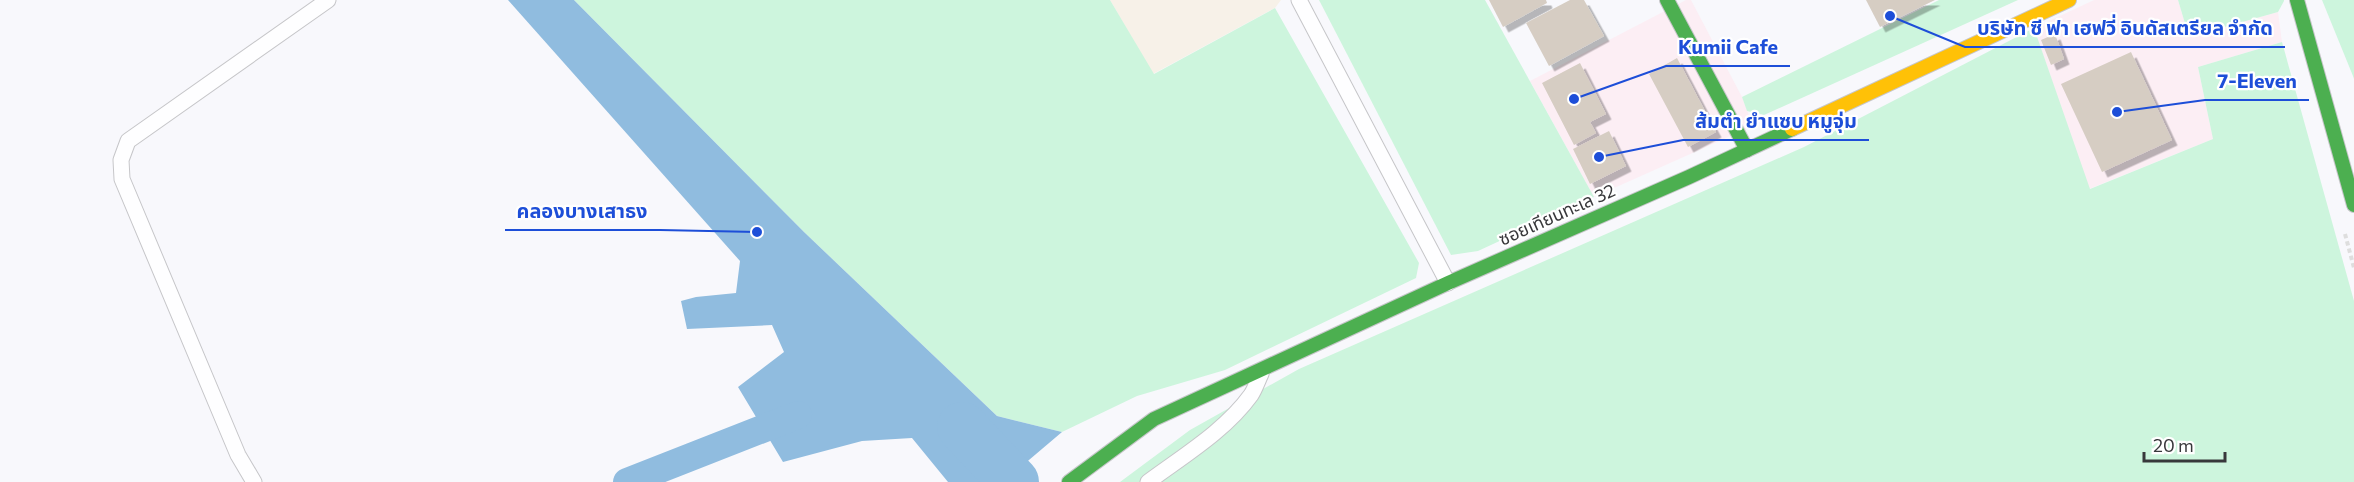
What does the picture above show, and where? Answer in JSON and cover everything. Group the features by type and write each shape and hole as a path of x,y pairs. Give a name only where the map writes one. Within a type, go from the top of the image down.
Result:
{"street":[{"path":"1667,0 1747,150"},
{"name":"ซอยเทียนทะเล 32","path":"1069,482 1154,419 1448,282 1747,150 2069,0"},
{"path":"2297,0 2354,205"}],"lane":[{"path":"254,482 238,455 122,179 121,160 128,141 327,0"},
{"path":"1299,0 1448,282"},
{"path":"1148,482 1201,443 1231,416 1251,394 1264,367"}],"shaded area":[{"path":"1110,0 1281,0 1275,8 1153,74"},
{"path":"1686,0 1691,0 1742,97 1753,126 1594,197 1530,81"},
{"path":"2094,0 2178,0 2187,30 2203,33 2278,12 2282,42 2198,67 2213,139 2089,189 2034,28"}],"green space":[{"path":"574,0 1110,0 1154,74 1275,8 1419,263 1416,278 1225,370 1137,396 1062,432 997,416 804,232"},
{"path":"1319,0 1485,0 1594,197 1478,251 1451,255"},
{"path":"1939,0 2018,0 1764,115 1747,111 1742,97"},
{"path":"2178,0 2284,1 2278,12 2203,33 2187,30"},
{"path":"2322,0 2354,0 2354,79 2353,76"},
{"path":"2034,28 2090,189 2213,139 2198,67 2282,42 2354,301 2354,482 1120,482 1190,430 1299,369 1804,147"}],"water":[{"path":"508,0 574,0 804,232 997,416 1062,432 1003,482 948,482 912,438 862,441 783,462 738,387 784,352 772,325 687,329 681,301 736,293 740,261"}],"building":[{"path":"1489,0 1546,0 1547,3 1503,27"},
{"path":"1570,0 1584,0 1604,36 1549,66 1526,23"},
{"path":"1866,0 1935,0 1880,27"},
{"path":"2055,34 2064,59 2051,65 2041,40"},
{"path":"2131,52 2172,140 2102,172 2061,84"},
{"path":"1677,58 1716,132 1688,147 1649,74"},
{"path":"1580,63 1606,114 1590,122 1596,133 1574,145 1542,83"},
{"path":"1609,131 1626,166 1590,184 1573,149"}],"waterway":[{"path":"627,482 798,415"},
{"path":"962,427 1014,482"}],"traffic: fast":[{"path":"1667,0 1747,150"},
{"path":"2297,0 2354,205"},
{"path":"1069,482 1154,419 1448,283 1792,129"}],"traffic: slow":[{"path":"1792,129 2069,0"}],"place":[{"name":"บริษัท ซี ฟา เฮฟวี่ อินดัสเตรียล จำกัด","path":"1890,16"},
{"name":"Kumii Cafe","path":"1574,99"},
{"name":"7-Eleven","path":"2117,112"},
{"name":"ส้มตำ ยำแซบ หมูจุ่ม","path":"1599,157"},
{"name":"คลองบางเสาธง","path":"757,232"}]}
